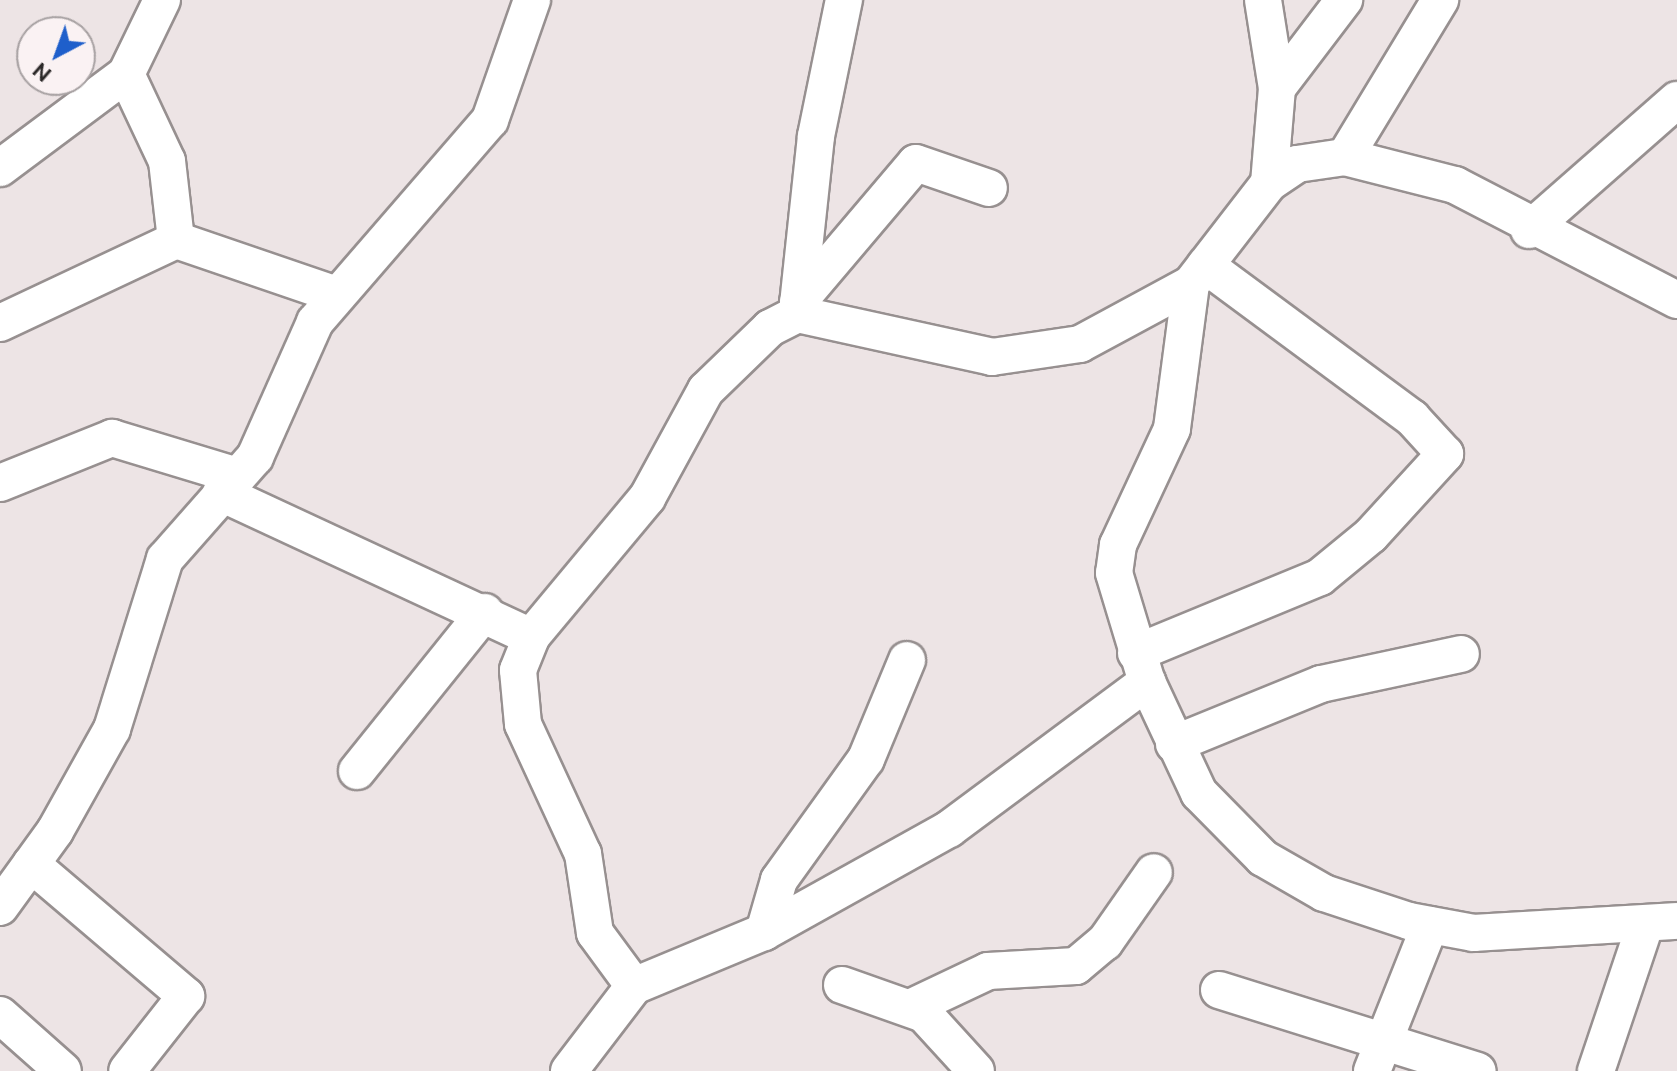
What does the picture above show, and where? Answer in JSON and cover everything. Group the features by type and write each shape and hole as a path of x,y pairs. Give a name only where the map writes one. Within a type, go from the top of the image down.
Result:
{"street":[{"path":"0,168 126,74 162,0"},
{"path":"0,907 31,864 112,729 165,559 268,435 299,353 337,295 490,120 532,0"},
{"path":"798,308 816,136 844,0"},
{"path":"1263,0 1277,88 1269,183"},
{"path":"1277,88 1344,0"},
{"path":"1345,157 1440,0"},
{"path":"126,74 167,161 176,240"},
{"path":"1529,230 1677,100"},
{"path":"798,308 992,357 1080,344 1198,274 1269,183 1297,164 1345,157 1455,185 1529,230 1677,300"},
{"path":"634,986 595,933 583,854 523,724 518,670 531,637 647,498 706,390 770,328 798,308 916,163 989,188"},
{"path":"0,323 176,240 337,295"},
{"path":"569,1071 634,986 764,932 949,829 1142,668 1320,577 1371,535 1445,454 1412,418 1198,274"},
{"path":"1198,274 1172,429 1114,559 1142,668 1174,744 1199,793 1263,858 1324,893 1430,925 1474,933 1660,924 1596,1071"},
{"path":"0,483 112,438 229,484 531,637"},
{"path":"357,771 485,612"},
{"path":"1174,744 1321,684 1461,654"},
{"path":"764,932 779,880 866,759 907,660"},
{"path":"31,864 186,996 127,1071"},
{"path":"912,1007 988,971 1076,966 1105,942 1154,872"},
{"path":"1378,1056 1430,925"},
{"path":"842,985 912,1007 976,1071"},
{"path":"1219,990 1378,1056 1478,1071"},
{"path":"0,1015 63,1071"}]}
